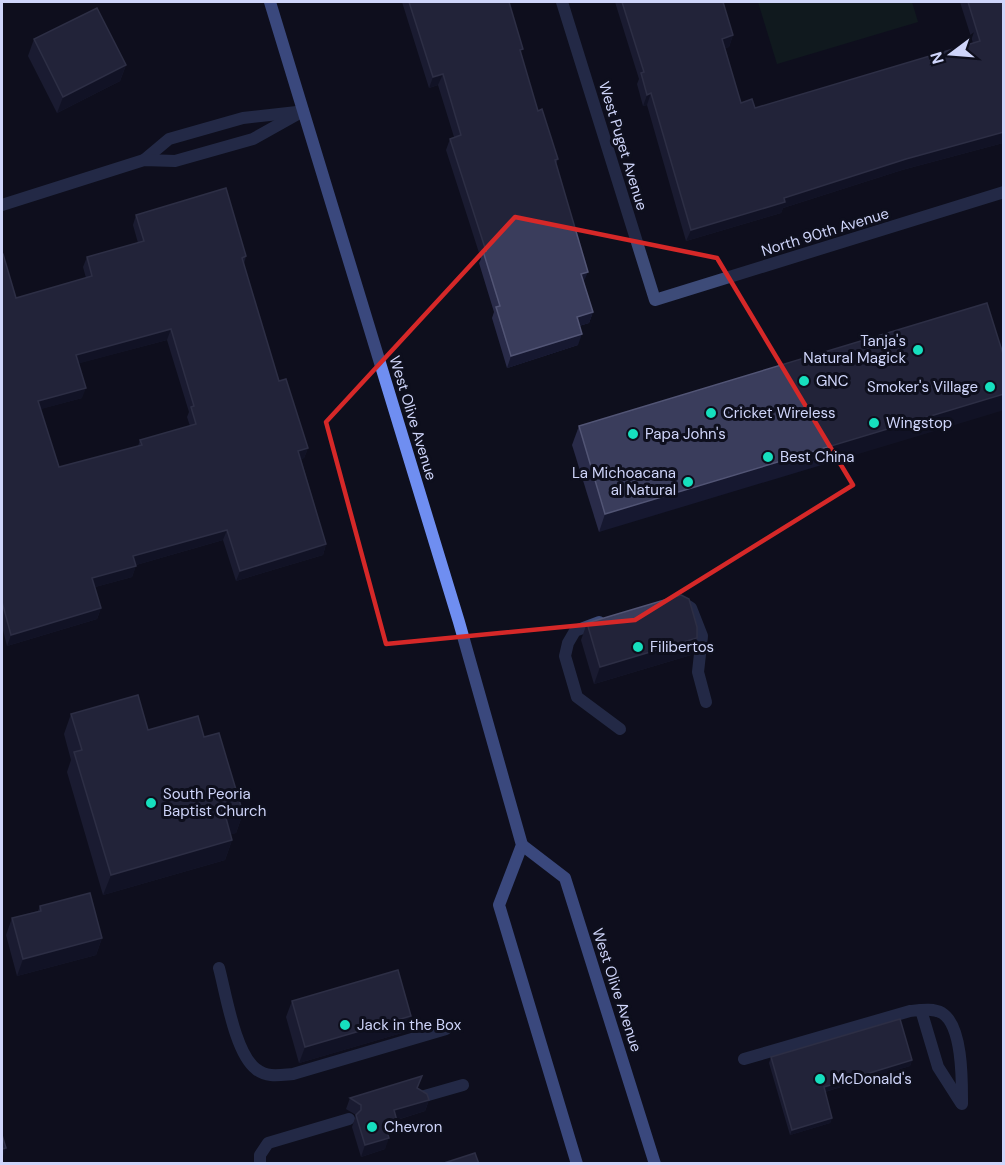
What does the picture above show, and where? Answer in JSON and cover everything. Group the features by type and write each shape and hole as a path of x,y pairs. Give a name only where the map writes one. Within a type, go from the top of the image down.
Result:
{"main road":[{"name":"West Olive Avenue","path":"270,2 459,622 522,845 565,878 655,1164"},
{"path":"522,845 500,905 577,1164"}],"street":[{"name":"West Puget Avenue","path":"562,2 654,300"},
{"path":"144,160 169,139 243,118 303,111"},
{"path":"2,205 144,160 175,161 253,138 303,111"},
{"name":"North 90th Avenue","path":"654,300 1004,192"},
{"path":"676,602 691,608 702,636 698,672 706,702"},
{"path":"615,617 575,631 568,643 565,656 577,697 620,729"},
{"path":"219,968 242,1050 256,1069 272,1076 293,1074 446,1029"},
{"path":"744,1059 921,1010 941,1012 949,1019 962,1061 962,1104 938,1067 921,1010"},
{"path":"421,1097 463,1085"},
{"path":"260,1164 260,1155 268,1143 349,1119"}],"highlighted area":[{"path":"515,217 717,258 853,485 635,620 386,644 326,422"}],"green space":[{"path":"758,2 912,2 918,22 777,64"}],"building":[{"path":"409,2 509,2 538,111 542,109 558,159 555,160 588,272 581,274 593,312 577,317 582,334 511,356 496,307 500,306 483,251 486,251 450,139 461,135 443,74 433,77"},
{"path":"622,2 723,2 733,35 722,39 741,103 752,99 755,108 980,41 968,2 1004,2 1004,132 906,159 784,198 785,202 691,230 651,93 647,95 641,73 644,72"},
{"path":"97,8 126,65 63,97 34,39"},
{"path":"226,188 246,256 242,258 279,381 286,379 308,448 298,451 326,544 240,571 227,530 133,556 136,566 92,578 101,608 11,635 2,602 2,254 16,298 92,276 87,257 144,241 136,215","holes":["171,329 194,406 191,407 196,424 140,440 142,445 59,467 38,401 86,388 76,355"]},
{"path":"987,303 1004,357 1004,394 605,514 579,426"},
{"name":"Filibertos","path":"681,595 689,599 697,627 697,638 600,667 587,623"},
{"name":"South Peoria Baptist Church","path":"138,695 148,730 198,716 204,737 219,733 243,813 226,818 232,840 111,875 74,752 82,750 71,714"},
{"path":"90,893 102,938 23,959 12,918 41,911 40,906"},
{"name":"Jack in the Box","path":"398,970 411,1016 305,1047 292,1001"},
{"name":"McDonald's","path":"900,1019 912,1060 824,1087 832,1118 792,1130 771,1057"},
{"name":"Chevron","path":"422,1076 417,1088 427,1094 429,1100 394,1110 397,1121 385,1125 389,1138 365,1145 356,1115 361,1110 361,1105 350,1098"},
{"path":"2,1135 6,1148 2,1149"},
{"path":"475,1153 479,1164 441,1164"}],"place":[{"name":"Tanja's Natural Magick","path":"918,350"},
{"name":"GNC","path":"804,381"},
{"name":"Smoker's Village","path":"990,387"},
{"name":"Cricket Wireless","path":"711,413"},
{"name":"Wingstop","path":"874,423"},
{"name":"Papa John's","path":"633,434"},
{"name":"Best China","path":"768,457"},
{"name":"La Michoacana al Natural","path":"688,482"},
{"name":"Filibertos","path":"638,647"},
{"name":"South Peoria Baptist Church","path":"151,803"},
{"name":"Jack in the Box","path":"345,1025"},
{"name":"McDonald's","path":"820,1079"},
{"name":"Chevron","path":"372,1127"}]}
